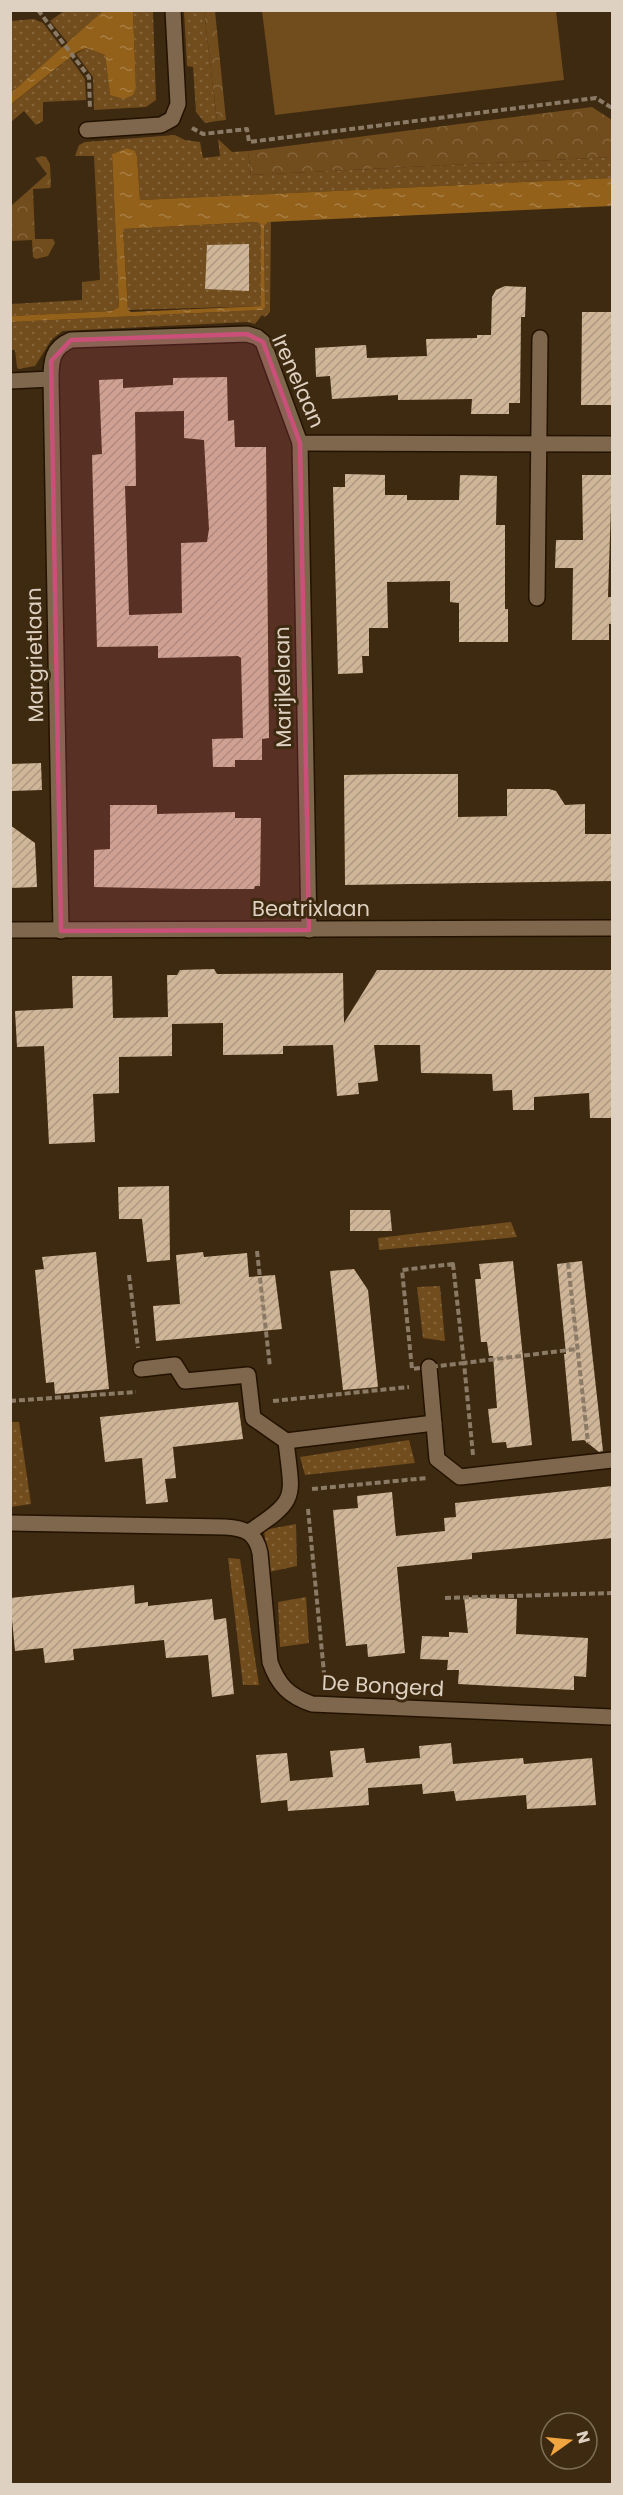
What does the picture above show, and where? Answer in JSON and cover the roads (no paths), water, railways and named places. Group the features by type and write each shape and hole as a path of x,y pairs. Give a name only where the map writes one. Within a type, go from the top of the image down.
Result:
{"street":[{"path":"87,130 161,125 172,119 178,104 173,10"},
{"name":"Irenelaan","path":"51,379 53,354 71,340 247,334 263,342 300,443 612,444"},
{"path":"537,598 540,338"},
{"path":"10,381 51,379"},
{"name":"Margrietlaan","path":"51,379 61,931"},
{"name":"Marijkelaan","path":"300,443 309,930"},
{"name":"Beatrixlaan","path":"10,930 612,928"},
{"path":"10,1523 225,1527 239,1528 249,1532 284,1507 299,1491 286,1441 253,1418 248,1375 185,1381 175,1365 141,1370"},
{"path":"429,1367 436,1459 460,1477 612,1460"},
{"path":"286,1441 434,1423"},
{"name":"De Bongerd","path":"249,1532 256,1540 260,1553 270,1662 275,1677 292,1696 312,1704 327,1706 612,1717"}],"water":[{"path":"103,11 133,11 136,88 133,95 124,99 110,95 105,55 86,48 77,52 11,104 11,93"},
{"path":"127,148 135,151 140,200 612,178 612,206 268,222 264,226 265,308 263,310 11,322 11,316 112,311 119,307 112,154","holes":["257,222 261,225 261,306 131,312 128,310 123,229"]}]}
